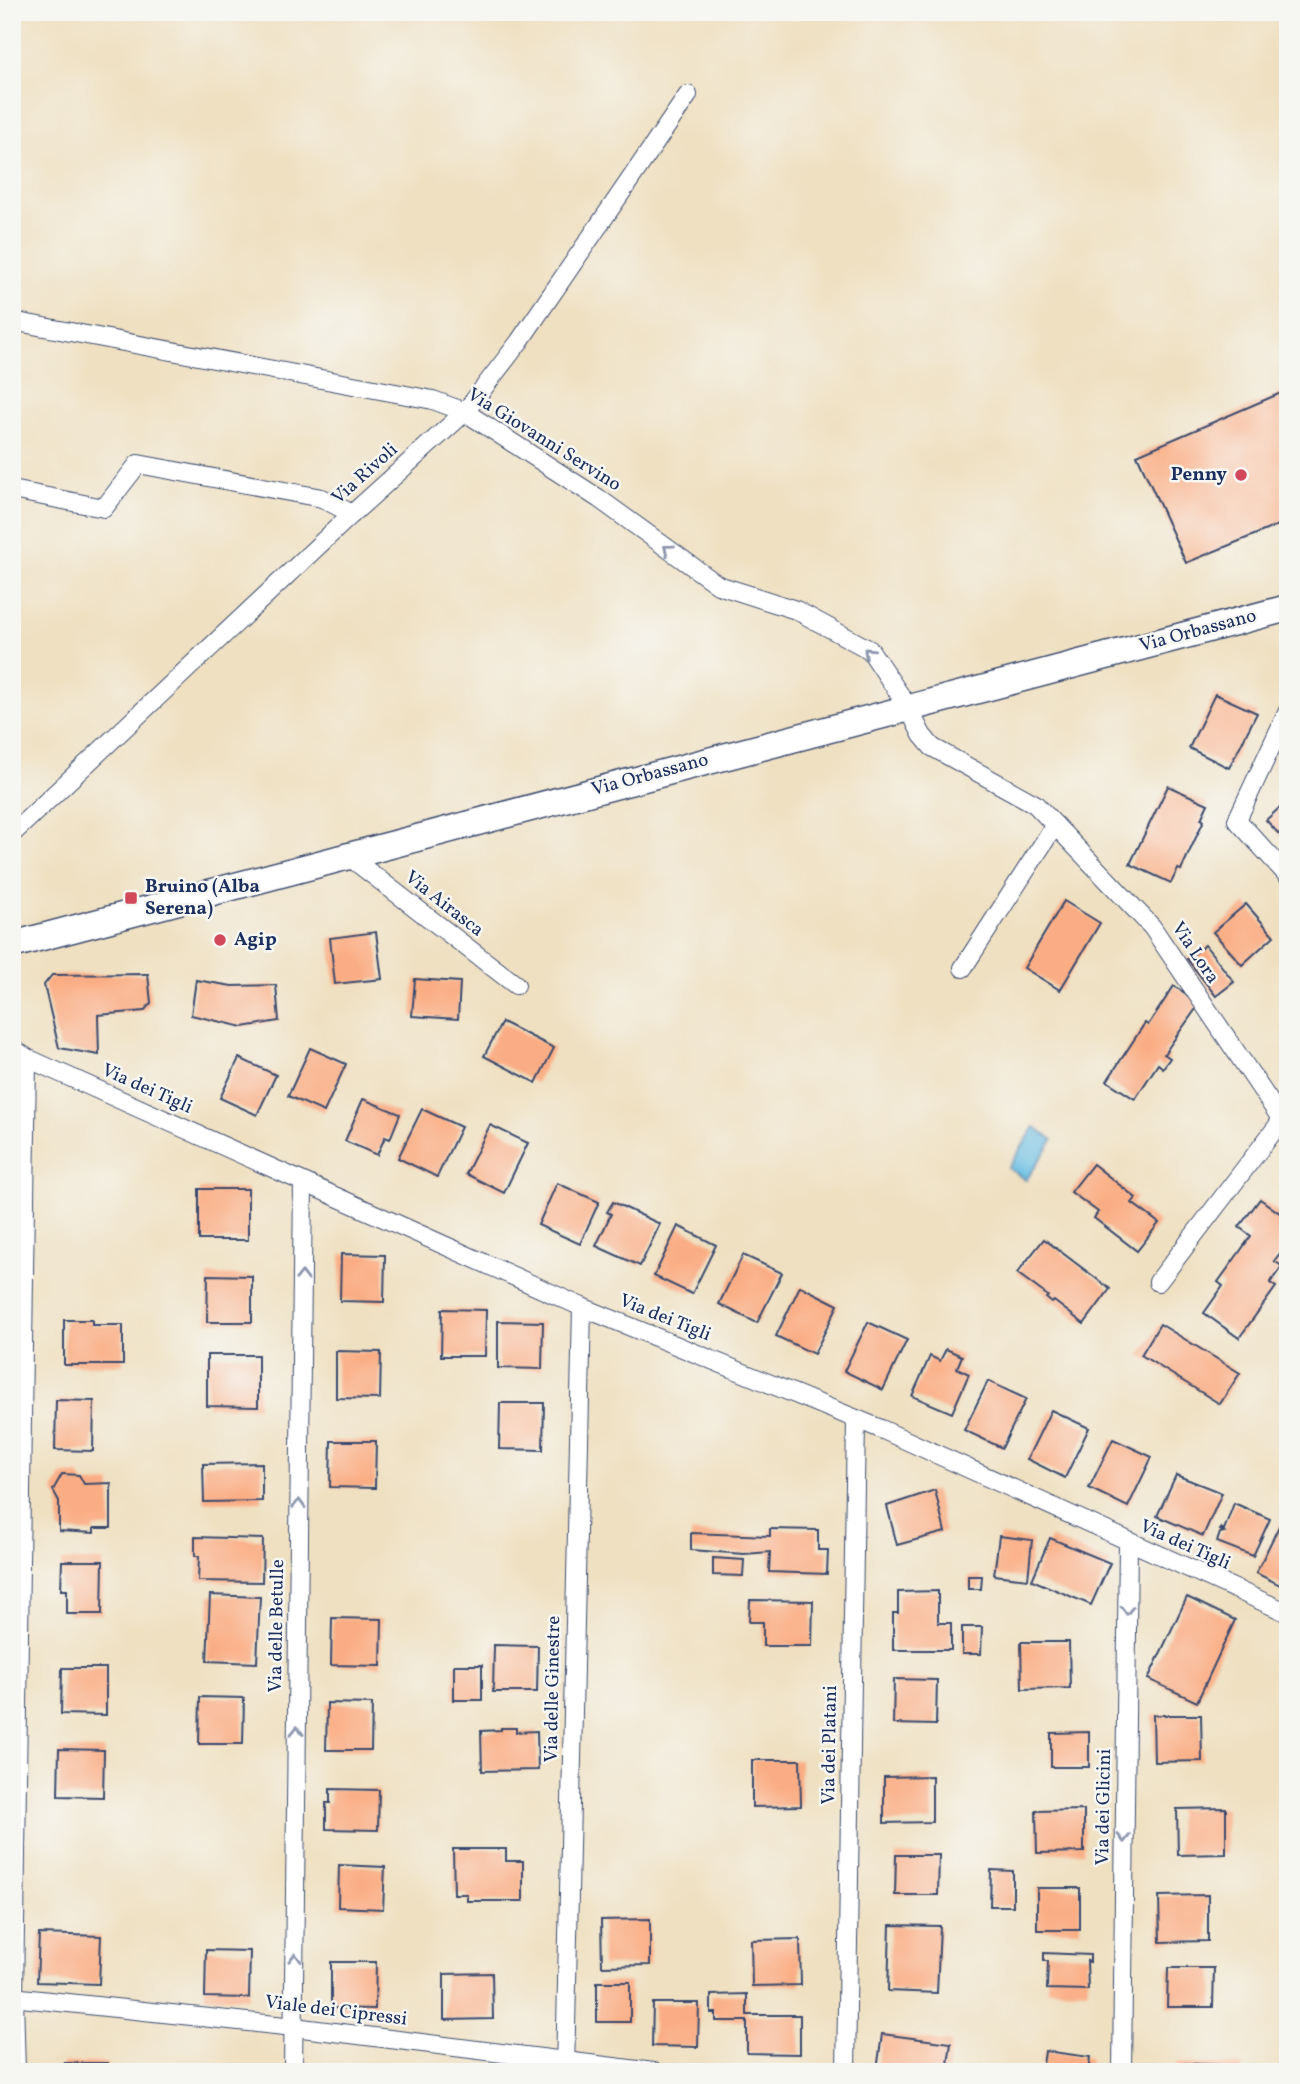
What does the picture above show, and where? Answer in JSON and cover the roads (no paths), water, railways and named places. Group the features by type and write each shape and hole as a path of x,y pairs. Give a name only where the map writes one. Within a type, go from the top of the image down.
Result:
{"main road":[{"name":"Via Orbassano","path":"12,945 1288,608"}],"street":[{"name":"Via Rivoli","path":"12,834 352,513 465,412 519,342 688,95"},
{"name":"Via Giovanni Servino","path":"12,321 433,400 465,412 598,498 718,585 796,610 870,650 908,707"},
{"path":"12,490 104,508 138,464 322,498 352,513"},
{"name":"Via Lora","path":"908,707 922,735 932,747 1035,804 1152,927 1285,1124 1158,1282"},
{"path":"1288,711 1237,820 1288,876"},
{"path":"962,968 1055,825"},
{"name":"Via Airasca","path":"347,855 516,985"},
{"path":"16,2072 13,1997 17,1054"},
{"name":"Via dei Tigli","path":"17,1054 582,1307 856,1419 1288,1614"},
{"name":"Via delle Betulle","path":"293,2072 303,1182"},
{"name":"Via delle Ginestre","path":"566,2066 582,1307"},
{"name":"Via dei Platani","path":"846,2072 856,1419"},
{"name":"Via dei Glicini","path":"1122,2072 1128,1542"},
{"name":"Viale dei Cipressi","path":"13,1997 294,2027 566,2066 654,2072"}],"water":[{"path":"1035,1127 1053,1140 1026,1180 1008,1168"}],"place":[{"name":"Penny","path":"1241,475"},
{"name":"Bruino (Alba Serena)","path":"131,898"},
{"name":"Agip","path":"220,940"}]}
